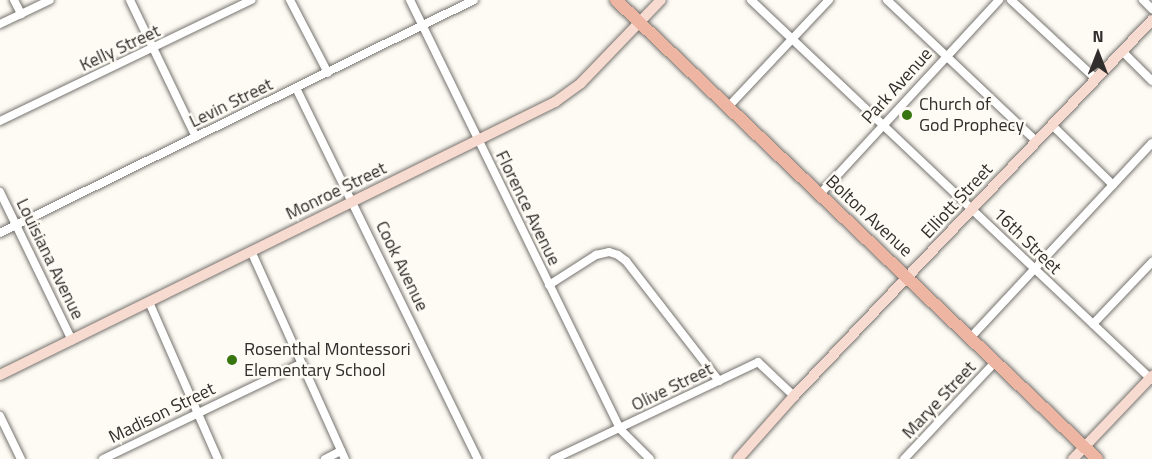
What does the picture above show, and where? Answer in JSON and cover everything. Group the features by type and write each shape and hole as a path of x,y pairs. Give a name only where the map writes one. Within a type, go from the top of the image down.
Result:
{"main road":[{"name":"Bolton Avenue","path":"616,0 1096,459"},
{"name":"Monroe Street","path":"0,375 569,94 661,0"},
{"name":"Elliott Street","path":"738,459 1152,20"},
{"path":"1073,459 1151,378"}],"street":[{"path":"14,0 21,14"},
{"path":"0,24 50,0"},
{"path":"130,0 196,137"},
{"name":"Kelly Street","path":"0,121 154,49 251,0"},
{"path":"290,0 328,73"},
{"name":"Florence Avenue","path":"410,0 620,429 650,459"},
{"name":"Levin Street","path":"0,233 474,0"},
{"name":"16th Street","path":"751,0 1151,378"},
{"path":"729,106 829,0"},
{"path":"886,0 1036,141"},
{"name":"Park Avenue","path":"820,194 945,55 999,0"},
{"path":"1011,0 1096,79"},
{"path":"1143,0 1152,9"},
{"path":"1122,51 1152,81"},
{"name":"Cook Avenue","path":"296,88 354,201 478,459"},
{"path":"1053,126 1113,185"},
{"path":"971,337 1152,143"},
{"name":"Louisiana Avenue","path":"0,192 72,340"},
{"path":"251,251 343,455 325,459"},
{"path":"549,285 596,255 609,252 618,255 626,261 719,381"},
{"path":"1093,324 1152,262"},
{"path":"149,302 218,459"},
{"name":"Marye Street","path":"904,459 996,361"},
{"name":"Olive Street","path":"554,459 758,362 795,396"},
{"name":"Madison Street","path":"103,459 198,411 300,364"},
{"path":"0,416 21,459"}],"place":[{"name":"Church of God Prophecy","path":"907,115"},
{"name":"Rosenthal Montessori Elementary School","path":"232,360"}]}
